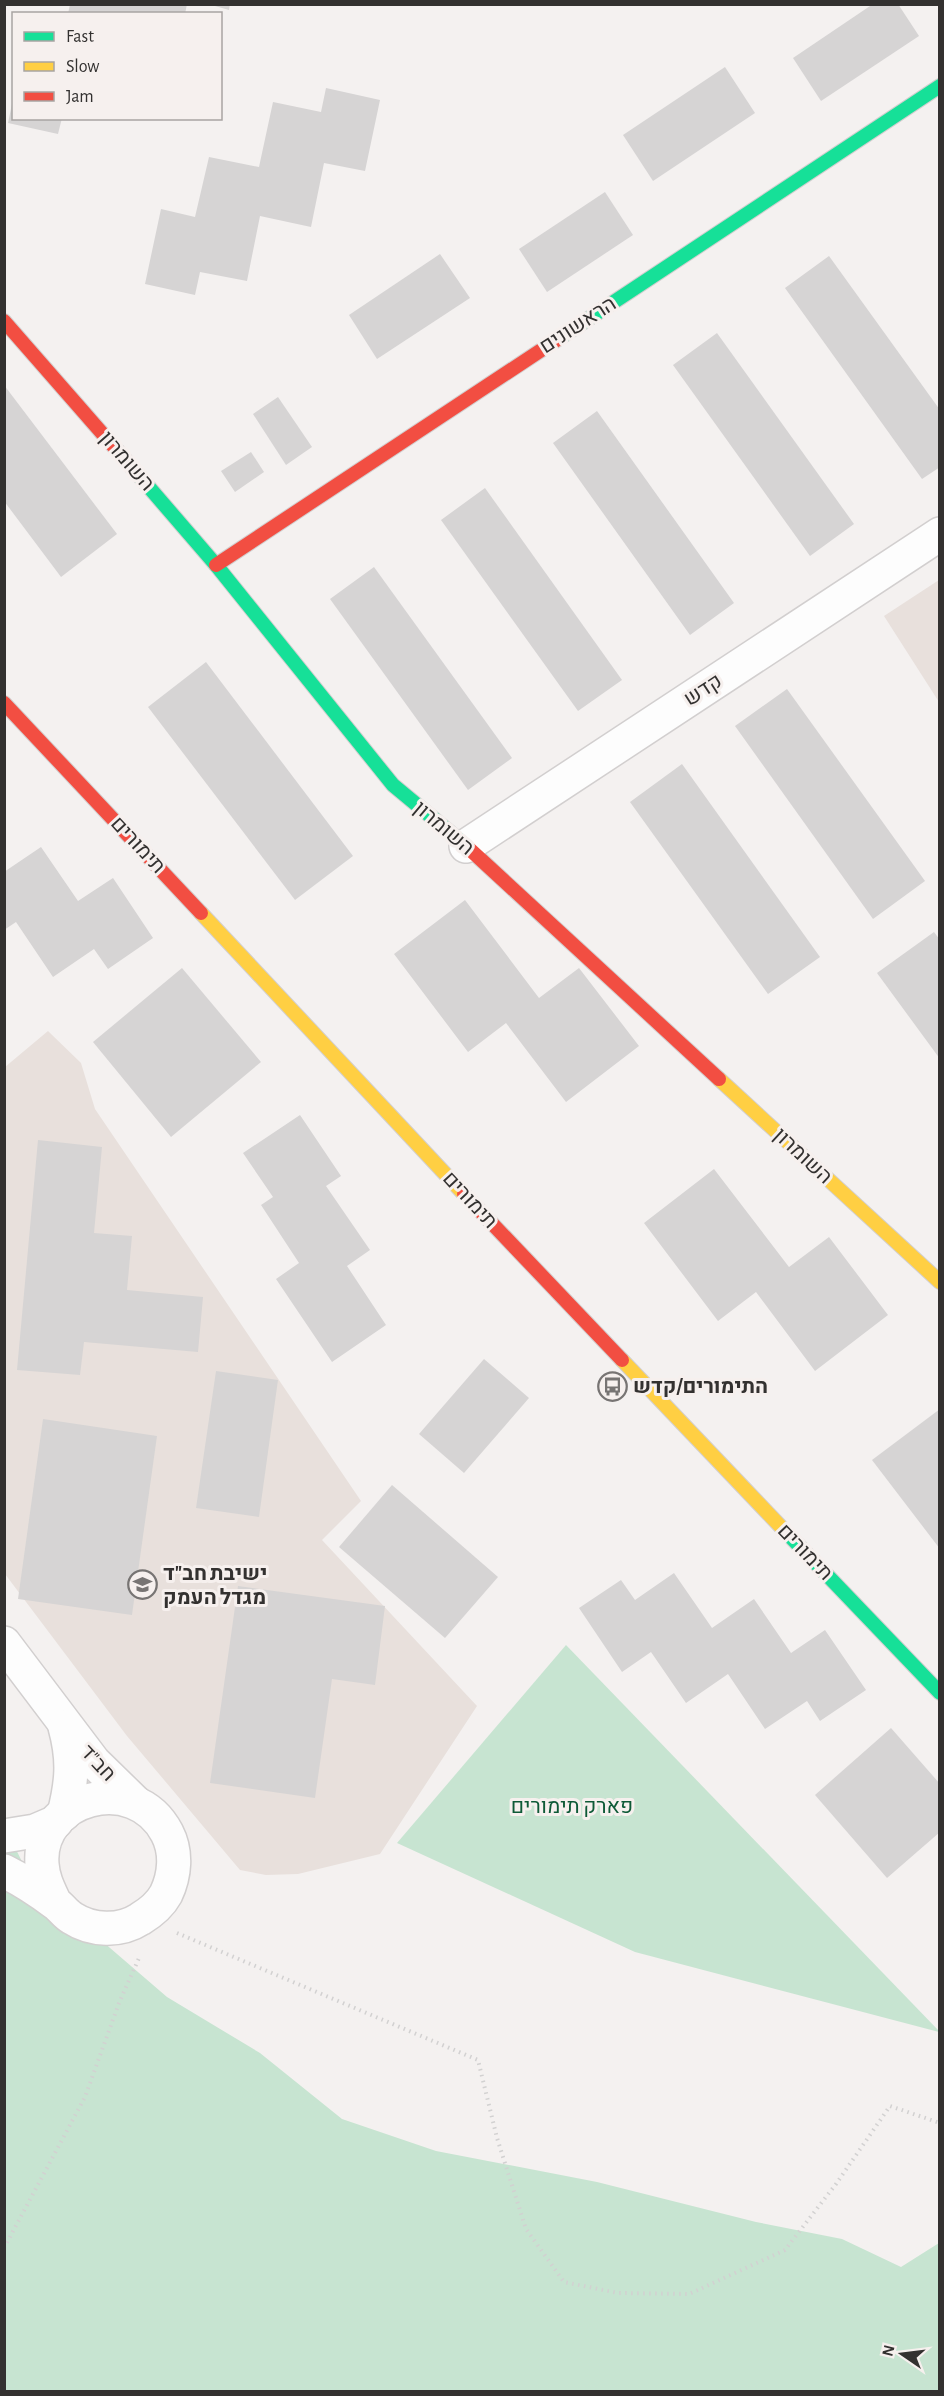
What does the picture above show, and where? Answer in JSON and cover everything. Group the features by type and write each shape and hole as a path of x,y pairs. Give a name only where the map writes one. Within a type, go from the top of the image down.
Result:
{"street":[{"name":"הראשונים","path":"216,565 939,86"},
{"name":"השומרון","path":"4,321 216,565 393,785 466,846 939,1282"},
{"name":"קדש","path":"466,846 939,534"},
{"name":"תימורים","path":"4,703 514,1248 939,1693"},
{"name":"חב\"ד","path":"4,1643 94,1762 135,1802"},
{"name":"חב\"ד","path":"60,1818 72,1782 71,1754 63,1723"},
{"path":"4,1871 55,1903 71,1918 90,1927 112,1929 133,1924 151,1913 165,1896 173,1876 174,1854 167,1833 154,1815 135,1802 114,1797 92,1798 72,1807 60,1818 45,1841 42,1863 45,1884 55,1903"},
{"path":"4,1836 34,1831 60,1818"}],"path":[{"path":"173,1932 478,2060 497,2138 526,2229 564,2282 618,2293 689,2294 785,2250 836,2184 890,2106 939,2122"},
{"path":"4,2248 85,2097 119,2003 141,1954"}],"shaded area":[{"path":"939,580 939,702 884,616"},
{"path":"48,1031 81,1063 95,1109 361,1501 322,1540 477,1706 380,1854 298,1874 266,1875 240,1870 127,1736 5,1574 5,1067"}],"green space":[{"name":"פארק תימורים","path":"566,1645 939,2032 635,1952 397,1843"},
{"path":"4,1825 31,1880 167,1997 260,2053 342,2119 436,2151 597,2182 756,2222 842,2239 901,2267 939,2243 939,2391 5,2391"}],"building":[{"path":"70,4 122,6 187,4 185,12 68,12"},
{"path":"208,4 230,4 229,10"},
{"path":"873,4 898,4 919,36 821,101 793,58"},
{"path":"725,67 755,113 653,181 623,135"},
{"path":"326,88 380,100 365,171 324,163 311,227 260,216 247,281 200,272 195,295 145,284 161,209 195,217 209,157 259,167 273,102 321,112"},
{"path":"12,104 12,120 62,120 58,134 8,123"},
{"path":"605,192 633,235 547,292 519,249"},
{"path":"440,254 470,298 377,359 349,315"},
{"path":"829,256 940,410 940,467 922,479 785,288"},
{"path":"717,333 854,524 810,556 673,365"},
{"path":"4,385 117,534 61,577 4,501"},
{"path":"278,397 312,447 286,465 253,414"},
{"path":"597,411 734,603 690,635 553,443"},
{"path":"251,452 264,472 235,492 221,471"},
{"path":"485,488 622,680 578,711 441,520"},
{"path":"374,567 512,758 468,790 330,599"},
{"path":"206,662 353,856 295,900 148,707"},
{"path":"787,689 925,881 873,919 735,726"},
{"path":"682,764 820,957 768,994 630,802"},
{"path":"41,847 78,901 113,878 153,938 108,969 94,949 53,977 16,922 4,930 4,872"},
{"path":"465,900 539,998 579,968 639,1046 566,1102 506,1023 468,1052 394,954"},
{"path":"934,932 940,940 940,1059 877,973"},
{"path":"182,968 261,1062 171,1137 93,1042"},
{"path":"300,1115 341,1176 326,1186 370,1250 347,1266 386,1325 332,1362 276,1279 299,1263 261,1205 273,1197 243,1153"},
{"path":"38,1140 102,1147 94,1233 132,1236 127,1290 203,1297 198,1352 84,1342 80,1375 17,1370"},
{"path":"714,1169 789,1267 829,1237 888,1315 815,1371 756,1292 718,1321 644,1223"},
{"path":"484,1359 529,1398 464,1473 419,1434"},
{"path":"216,1371 278,1380 259,1517 196,1508"},
{"path":"940,1409 940,1549 872,1460"},
{"path":"43,1419 157,1436 132,1615 18,1599"},
{"path":"392,1485 498,1577 445,1638 339,1547"},
{"path":"674,1573 712,1628 754,1599 791,1653 825,1630 866,1690 820,1721 807,1701 765,1729 728,1674 686,1703 651,1652 622,1672 579,1608 621,1580 635,1600"},
{"path":"238,1586 385,1606 375,1685 332,1679 315,1798 210,1783"},
{"path":"891,1728 940,1784 940,1832 887,1878 815,1795"}],"traffic: fast":[{"path":"561,337 940,86"},
{"path":"129,464 216,565 393,785 464,844"},
{"path":"782,1528 940,1693"}],"traffic: slow":[{"path":"201,913 464,1194"},
{"path":"719,1079 940,1282"},
{"path":"622,1360 782,1528"}],"traffic: jam":[{"path":"4,321 129,464"},
{"path":"216,565 561,337"},
{"path":"4,703 201,913"},
{"path":"464,844 719,1079"},
{"path":"464,1194 622,1360"}],"place":[{"name":"התימורים/קדש","path":"612,1386"},
{"name":"ישיבת חב\"ד מגדל העמק","path":"142,1585"}]}
